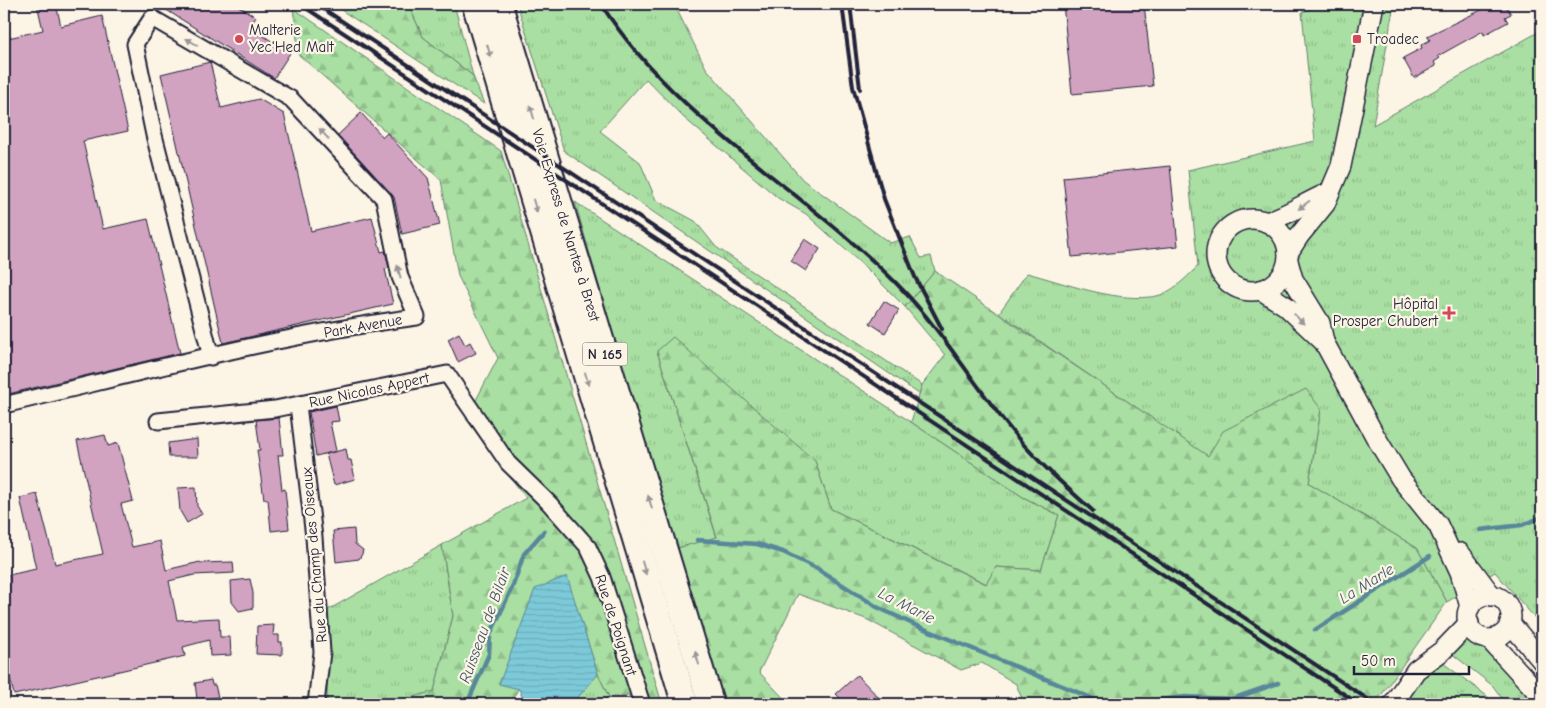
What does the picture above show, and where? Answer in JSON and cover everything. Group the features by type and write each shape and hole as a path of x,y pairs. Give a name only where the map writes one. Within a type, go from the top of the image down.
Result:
{"highway":[{"name":"Voie Express de Nantes à Brest","path":"476,4 685,704"},
{"name":"Voie Express de Nantes à Brest","path":"499,4 711,704"}],"street":[{"path":"1374,4 1341,166 1328,193 1325,204 1299,236 1288,257 1279,280 1261,290 1246,290 1232,284 1221,273 1217,259 1218,244 1225,231 1237,222 1249,219 1266,222 1282,233 1288,257 1293,279 1320,323 1324,342 1401,479 1438,525 1460,572 1474,633 1489,639 1542,697"},
{"name":"Park Avenue","path":"152,18 291,99 384,199 400,276 417,317 370,323 211,357 154,135 135,44 152,18"},
{"path":"1266,222 1295,212 1310,200 1328,193"},
{"path":"1261,290 1286,306 1324,342"},
{"path":"4,405 211,357"},
{"name":"Rue Nicolas Appert","path":"158,421 298,405 447,374 508,462 549,502 588,547"},
{"name":"Rue du Champ des Oiseaux","path":"298,405 314,537 322,652 316,704"},
{"path":"1438,525 1444,528 1492,596 1507,605 1510,623 1542,661"},
{"name":"Rue de Poignant","path":"588,547 602,577 642,704"},
{"path":"1393,704 1416,670 1442,651 1469,615 1479,598 1492,596"},
{"path":"1489,639 1502,635 1510,623"}],"green space":[{"path":"332,4 408,4 423,37 473,76 484,104"},
{"path":"408,4 454,4 473,76 423,37"},
{"path":"517,4 674,4 706,68 803,180 890,243 910,237 921,258 931,256 935,271 905,307 867,269 806,214 778,198 683,117 646,79 600,131 640,162 656,200 695,221 716,247 922,385 919,394 564,151"},
{"path":"1325,4 1394,4 1373,125 1542,30 1541,625 1495,572 1447,602 1417,548 1309,483 1321,409 1208,457 999,313 1027,273 1104,294 1135,298 1164,294 1188,276 1198,266 1188,170 1315,141 1302,12"},
{"path":"293,8 501,151 662,704 636,704 628,695 609,697 598,674 566,576 499,683 519,688 509,704 389,704 434,691 453,616 442,545 526,498 466,419 498,358 458,276 441,180 299,55"},
{"path":"575,202 1023,497 1059,515 1041,570 996,567 987,584 831,509 815,461 657,351 717,538 674,549"},
{"path":"935,271 1208,456 1223,431 1306,389 1321,409 1309,483 1417,548 1447,602 1375,704 1024,704 1016,684 982,663 961,670 866,619 798,594 759,672 789,704 722,704 674,549 717,537 657,351 673,337 815,461 831,509 986,584 996,567 1041,570 1059,515 1023,497 911,422 922,385 945,355 905,307"},
{"path":"442,545 453,616 434,692 389,704 327,704 328,610"},
{"path":"1464,635 1470,641 1492,651 1540,704 1506,704 1493,686 1451,653"},
{"path":"1439,660 1487,696 1493,704 1399,704 1411,685"},
{"path":"598,674 609,697 596,704 572,704"}],"water":[{"path":"567,576 598,674 572,704 525,704 519,689 499,684 535,589"}],"building":[{"path":"37,4 56,4 61,26 102,16 128,131 83,141 103,229 148,219 180,353 4,395 4,39 43,30"},
{"name":"Malterie Yec'Hed Malt","path":"157,4 235,4 256,17 250,27 290,53 274,78"},
{"path":"1063,4 1144,4 1153,86 1072,94"},
{"path":"1494,4 1505,4 1511,14 1505,17 1508,22 1484,35 1483,31 1438,56 1440,58 1434,62 1436,66 1414,78 1403,58 1422,48 1421,45 1430,40 1427,36"},
{"path":"210,62 221,108 259,99 284,114 311,231 372,217 381,252 385,251 389,268 385,269 393,304 223,343 161,74"},
{"path":"361,113 383,137 387,133 428,178 440,225 402,234 394,197 338,135"},
{"path":"1170,166 1178,246 1072,257 1063,177"},
{"path":"805,239 820,249 806,271 791,261"},
{"path":"884,301 899,310 885,333 870,323"},
{"path":"459,333 465,345 470,342 476,353 458,362 448,339"},
{"path":"336,406 339,421 330,422 336,451 316,456 309,412"},
{"path":"279,418 283,455 278,455 282,490 285,489 289,529 271,531 268,499 264,499 257,450 260,450 256,420"},
{"path":"105,435 108,446 118,443 133,501 121,504 132,547 160,541 166,570 200,562 233,562 234,573 194,575 169,581 177,620 219,618 220,637 230,637 231,655 210,656 209,640 183,647 185,656 14,695 4,652 4,576 36,569 20,498 37,494 55,564 103,554 77,441"},
{"path":"197,439 198,457 169,457 168,443"},
{"path":"346,449 348,460 351,460 355,479 334,485 326,454"},
{"path":"196,487 197,506 202,514 187,523 180,511 178,488"},
{"path":"354,529 355,544 363,550 362,554 359,559 336,562 333,531"},
{"path":"250,579 253,593 253,608 239,611 232,602 231,581"},
{"path":"274,625 273,635 279,635 279,642 282,642 282,655 256,654 257,626"},
{"path":"857,675 885,704 846,704 836,694"},
{"path":"211,680 212,685 215,685 218,697 197,699 195,683"}],"waterway":[{"name":"La Marle","path":"1480,530 1522,525 1542,517"},
{"name":"Ruisseau de Bilair","path":"467,704 489,654 490,635 512,588 524,554 544,531"},
{"name":"La Marle","path":"697,540 757,544 783,552 816,568 877,607 915,625 1106,704"},
{"name":"La Marle","path":"1315,630 1430,556"},
{"name":"La Marle","path":"1123,704 1185,697 1232,699 1278,683"}],"railway":[{"path":"300,4 1359,704"},
{"path":"316,4 1375,704"},
{"path":"601,4 631,45 665,83 702,118 859,248 896,283 928,319 1017,437 1044,466 1093,511"},
{"path":"842,4 853,87 884,199 915,277 942,329"},
{"path":"850,4 860,89"}],"place":[{"name":"Malterie Yec'Hed Malt","path":"239,39"},
{"name":"Troadec","path":"1357,39"},
{"name":"Hôpital Prosper Chubert","path":"1449,313"}]}
